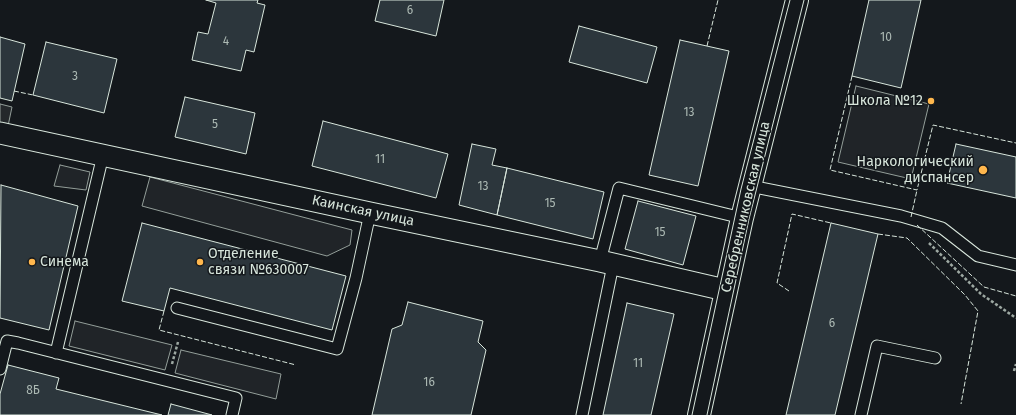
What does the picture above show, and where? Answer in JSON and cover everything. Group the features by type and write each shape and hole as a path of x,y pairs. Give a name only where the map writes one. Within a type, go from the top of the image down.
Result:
{"street":[{"name":"Серебренниковская улица","path":"699,415 742,218 797,0"},
{"name":"Каинская улица","path":"1,137 103,155 726,290"}],"lane":[{"path":"56,353 103,155"},
{"path":"750,186 901,216 942,228 978,256 1016,265"},
{"path":"582,415 619,188 742,218"},
{"path":"177,308 337,349 356,278 370,213"},
{"path":"0,368 7,341 236,398 232,415"},
{"path":"862,415 877,346 936,358"}],"path":[{"path":"901,216 981,294 1016,318"},
{"path":"171,370 178,342"},
{"path":"1014,371 1016,364"}],"shaded area":[{"path":"856,86 929,104 911,179 838,162"},
{"path":"0,104 12,107 8,126 0,124"},
{"path":"60,165 90,172 86,190 54,186"},
{"path":"150,177 352,230 350,245 327,256 142,206"},
{"path":"75,321 172,345 165,370 69,346"},
{"path":"181,350 281,374 276,399 175,373"}],"building":[{"path":"206,0 258,0 257,3 265,5 254,52 246,50 241,71 192,60 198,32 208,34 216,3"},
{"path":"380,0 444,0 436,36 375,21"},
{"path":"869,0 921,0 901,88 852,76"},
{"path":"579,26 657,47 647,83 569,62"},
{"path":"0,37 25,44 12,101 0,98"},
{"path":"680,40 729,51 698,186 649,175"},
{"path":"46,42 117,59 104,113 33,95"},
{"path":"185,97 255,113 246,154 175,137"},
{"path":"323,121 448,154 436,198 312,166"},
{"path":"472,144 496,149 492,165 507,168 497,215 459,205"},
{"name":"Наркологический диспансер","path":"956,144 1016,157 1016,198 947,183"},
{"path":"507,168 604,192 593,239 497,215"},
{"name":"Синема","path":"1,185 78,206 49,330 0,318"},
{"path":"638,201 696,216 683,265 625,249"},
{"path":"142,223 346,276 332,330 170,288 164,311 122,301"},
{"path":"831,223 878,234 835,415 786,415"},
{"path":"408,302 483,321 478,342 486,350 471,415 372,415 392,329 402,325"},
{"path":"627,303 674,314 651,415 603,415"},
{"path":"8,365 59,378 56,389 162,415 0,415 0,394"},
{"path":"171,404 212,415 168,415"}],"tram line":[{"path":"692,415 741,189 790,0"},
{"path":"707,415 749,219 804,0"}],"fence":[{"path":"707,46 718,0"},
{"path":"852,76 830,170 917,190 933,125 1016,143"},
{"path":"14,91 33,95"},
{"path":"911,217 917,190"},
{"path":"789,291 777,283 792,214 831,223"},
{"path":"917,225 984,287 1016,296"},
{"path":"878,234 907,238 965,295 978,311 961,404"},
{"path":"164,311 159,330 296,365"}],"place":[{"name":"Школа №12","path":"931,101"},
{"name":"Наркологический диспансер","path":"983,170"},
{"name":"Синема","path":"32,262"},
{"name":"Отделение связи №630007","path":"200,262"}]}
